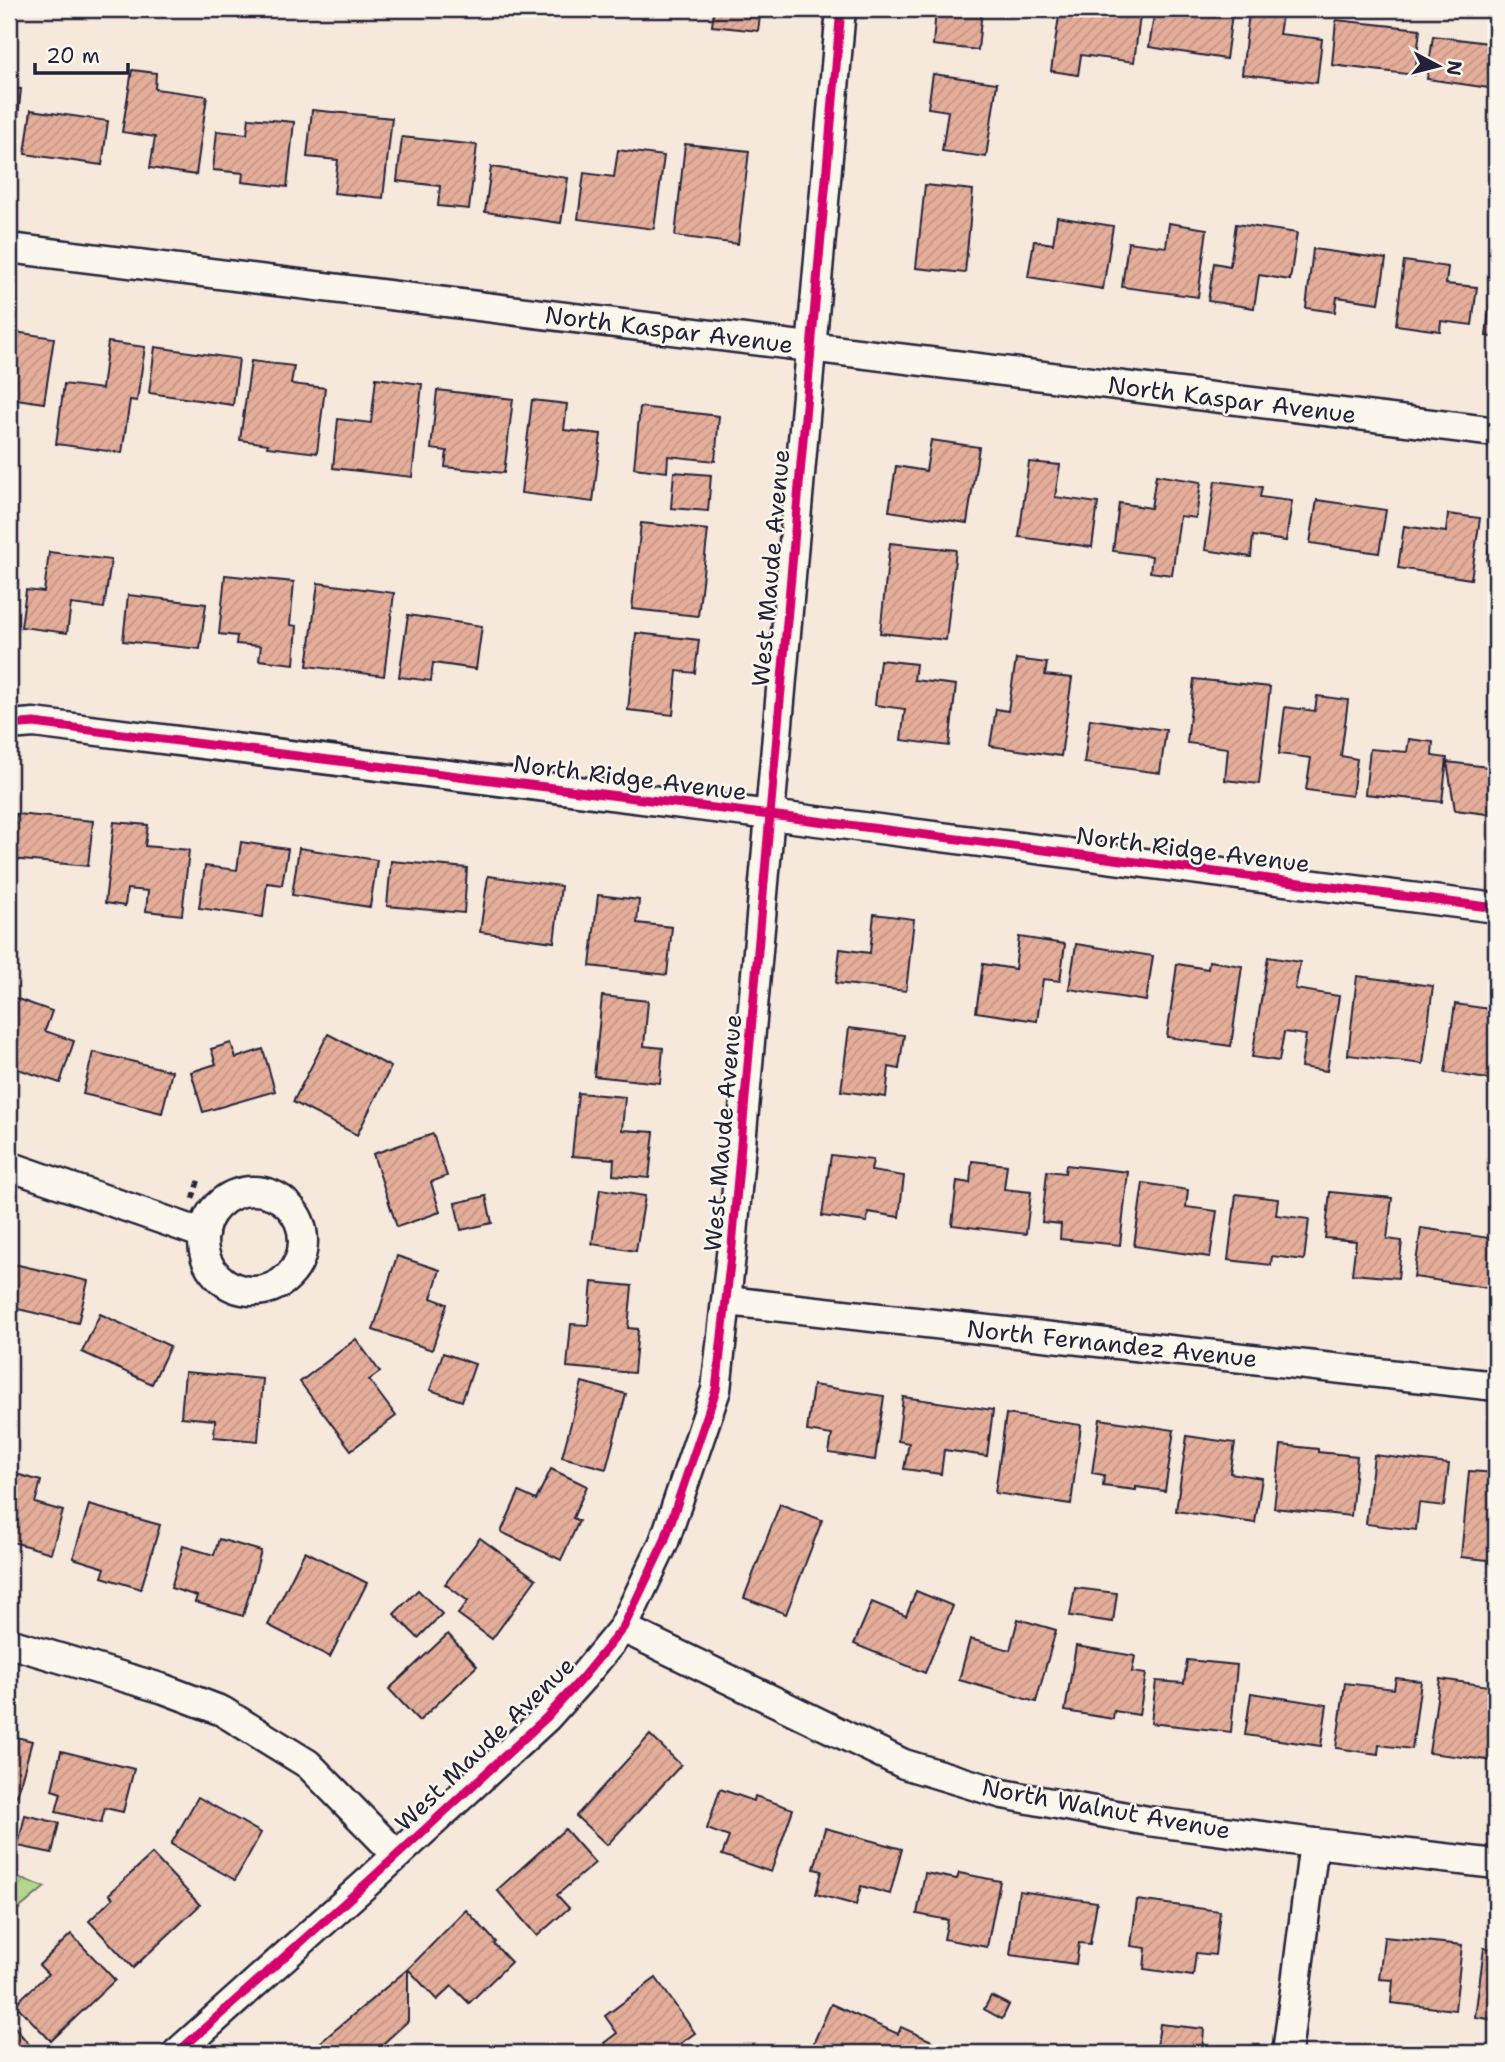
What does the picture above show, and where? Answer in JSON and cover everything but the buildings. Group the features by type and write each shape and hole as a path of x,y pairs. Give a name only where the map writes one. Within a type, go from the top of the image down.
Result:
{"street":[{"name":"West Maude Avenue","path":"177,2053 547,1717 623,1628 664,1542 716,1390 727,1301 841,9"},
{"name":"North Kaspar Avenue","path":"9,247 1496,432"},
{"name":"North Ridge Avenue","path":"9,725 34,723 1496,908"},
{"path":"9,1166 204,1234"},
{"name":"North Fernandez Avenue","path":"727,1301 1496,1386"},
{"name":"North Walnut Avenue","path":"623,1628 904,1764 1003,1794 1148,1821 1496,1864"},
{"path":"9,1643 164,1689 222,1711 308,1764 397,1855"},
{"path":"1287,2053 1314,1843"}],"green space":[{"path":"9,1875 45,1887 9,1917"}],"cycle path":[{"path":"177,2053 547,1717 623,1628 664,1542 716,1390 732,1246 841,9"},
{"path":"9,725 34,723 1496,908"}]}
